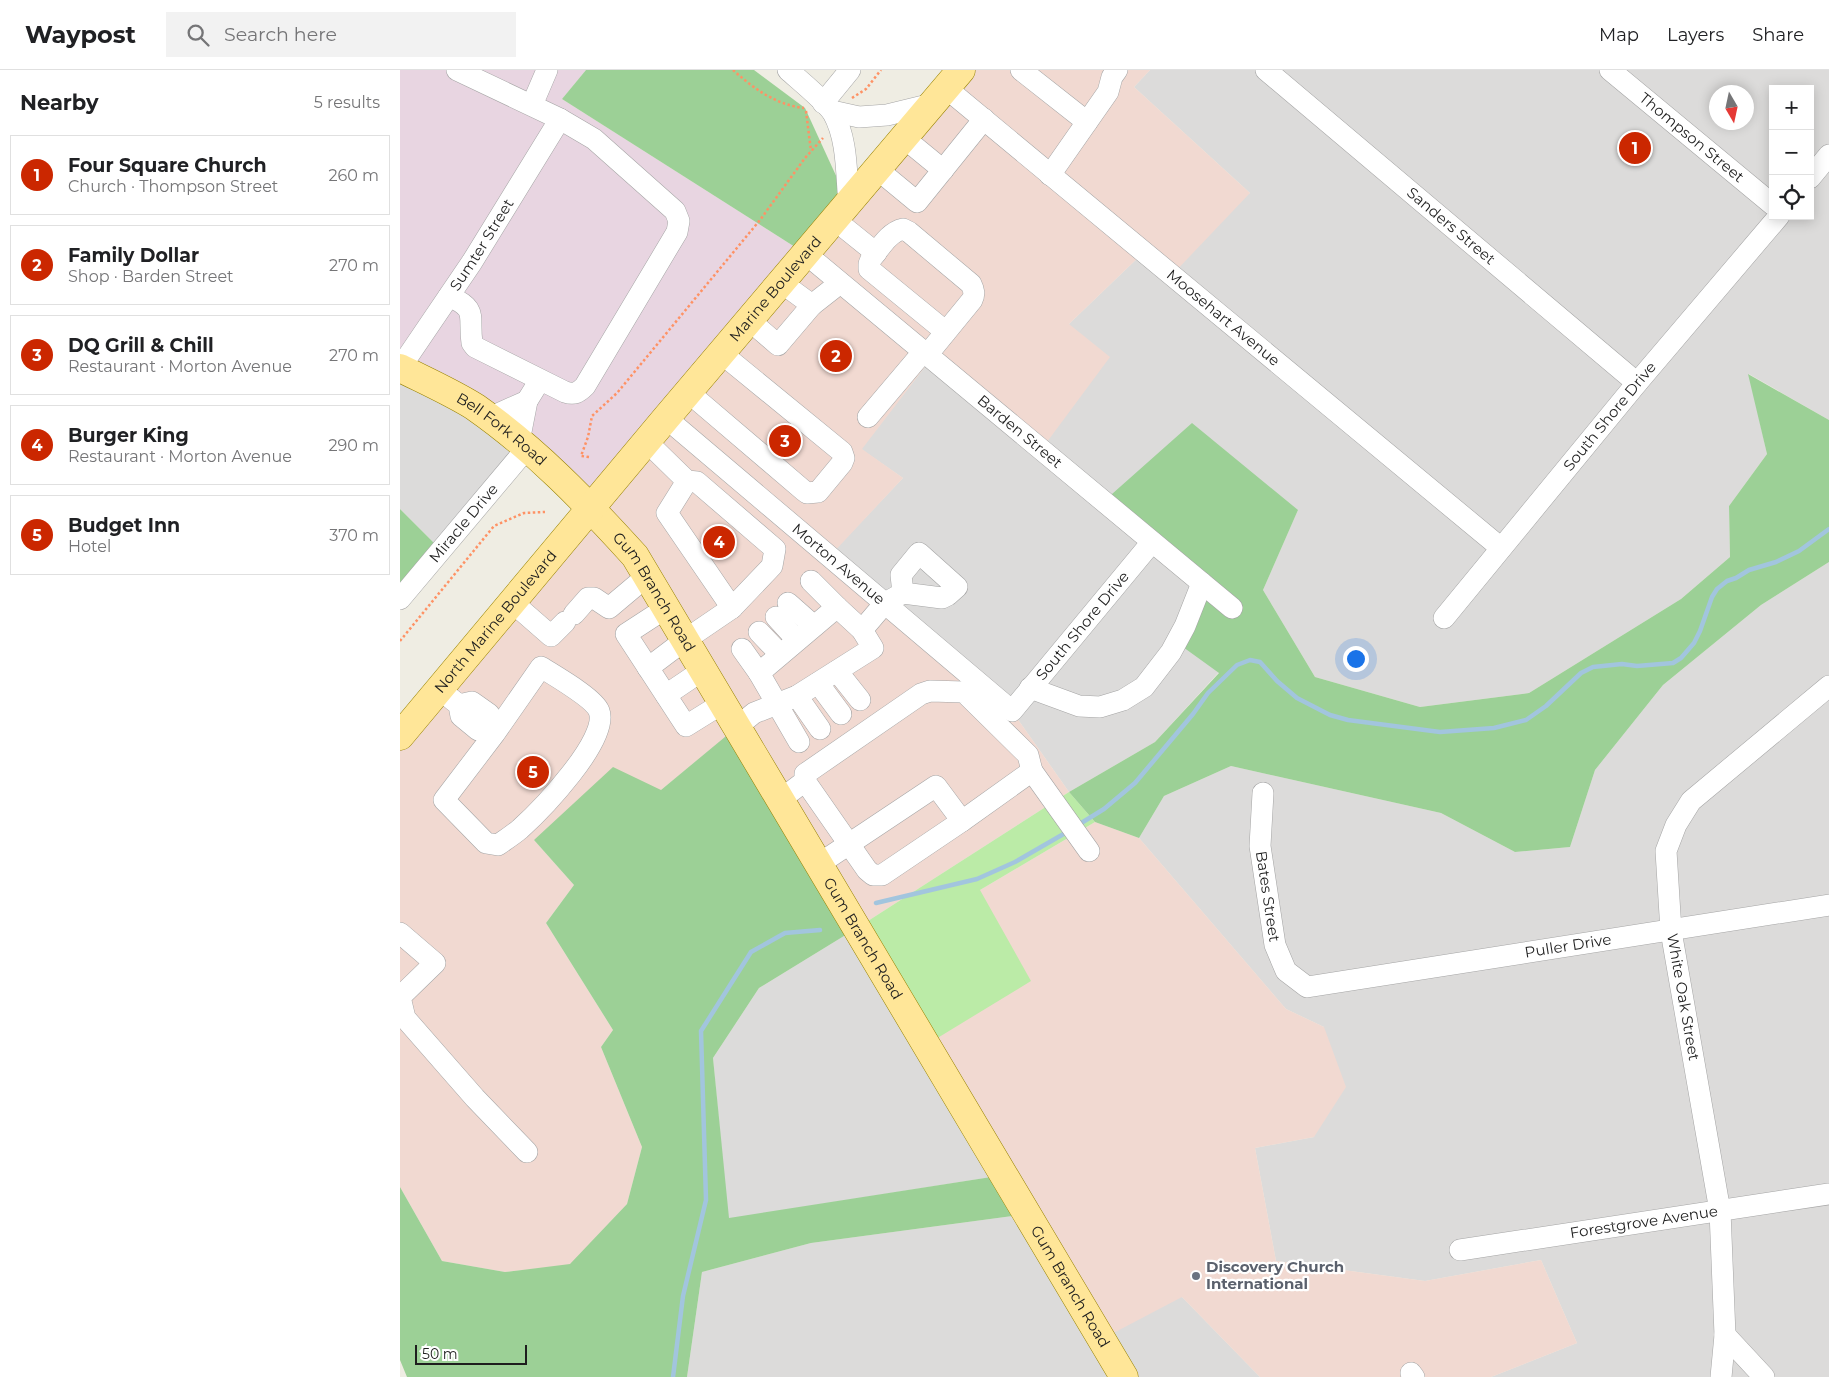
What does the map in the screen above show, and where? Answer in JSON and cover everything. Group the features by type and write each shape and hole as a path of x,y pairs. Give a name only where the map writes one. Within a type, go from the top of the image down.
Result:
{"main road":[{"name":"Marine Boulevard","path":"591,508 946,87"},
{"name":"Bell Fork Road","path":"400,368 474,407 523,445 591,508"},
{"name":"Gum Branch Road","path":"591,508 635,556 1124,1377"},
{"name":"North Marine Boulevard","path":"400,736 449,697 512,602 591,508"}],"street":[{"path":"449,296 468,308 471,316 472,343 475,347 572,394 585,386 677,232 679,222 675,211 594,138 560,119 457,70"},
{"path":"532,106 547,70"},
{"path":"788,70 828,111 843,137 842,212 876,253"},
{"path":"828,111 850,70"},
{"path":"1021,70 1087,122"},
{"name":"Sanders Street","path":"1266,70 1637,383"},
{"name":"Thompson Street","path":"1610,70 1769,202"},
{"path":"1050,174 1108,92 1111,72"},
{"path":"828,111 859,117 887,115 946,87"},
{"name":"Moosehart Avenue","path":"946,87 1501,548"},
{"name":"Sumter Street","path":"400,368 449,296 560,119"},
{"path":"877,170 917,202 984,119"},
{"path":"904,138 942,170"},
{"path":"1813,175 1829,156"},
{"name":"South Shore Drive","path":"1444,618 1637,383 1775,220"},
{"path":"868,417 946,332 974,295 971,284 903,228 892,233 876,253 869,264 869,269 946,332"},
{"name":"Barden Street","path":"806,254 1232,608"},
{"path":"782,282 812,305"},
{"path":"750,320 778,344 812,305 840,283"},
{"path":"688,392 803,490 808,493 818,492 842,463 844,458 842,452 721,353"},
{"path":"523,445 528,401 540,380"},
{"path":"489,418 528,401"},
{"name":"Morton Avenue","path":"666,418 791,523 894,598 1012,710"},
{"path":"646,441 687,481 697,482 775,550"},
{"name":"Miracle Drive","path":"400,598 523,445"},
{"path":"687,481 667,513 732,608"},
{"path":"648,668 732,608 772,566 775,550 791,523"},
{"name":"South Shore Drive","path":"1012,710 1152,542"},
{"path":"608,608 647,576"},
{"path":"737,727 754,713 797,696 873,648 862,630 811,581"},
{"path":"1030,688 1079,706 1100,707 1123,700 1144,687 1171,652 1185,626 1202,583"},
{"path":"512,602 551,636 588,598 594,598 608,608 686,726 723,703"},
{"path":"862,630 894,598"},
{"path":"759,672 837,607"},
{"path":"626,634 666,608"},
{"path":"797,640 782,610 814,626"},
{"path":"759,632 780,654"},
{"path":"742,649 759,672 776,705 799,742"},
{"path":"449,697 472,702 489,714 491,730 444,800 486,843 498,845 519,830 569,778 595,739 601,719 592,701 542,667 491,730"},
{"path":"666,695 703,670"},
{"path":"837,671 860,700"},
{"path":"818,683 841,714"},
{"name":"White Oak Street","path":"1721,1377 1725,1334 1720,1211 1671,931 1666,851 1676,825 1691,801 1829,686"},
{"path":"1032,771 882,875 873,875 867,870 805,781 805,774 921,694 930,691 964,692 1028,755 1032,771 1089,851"},
{"path":"797,696 820,729"},
{"path":"780,800 805,781"},
{"path":"819,864 936,786 962,821"},
{"name":"Bates Street","path":"1263,793 1260,846 1275,945 1286,971 1307,987"},
{"name":"Puller Drive","path":"1307,987 1829,905"},
{"path":"400,933 435,963 400,997 405,1018 475,1098 527,1152"},
{"name":"Forestgrove Avenue","path":"1460,1250 1829,1194"},
{"path":"1725,1334 1764,1377"}],"path":[{"path":"866,89 881,70"},
{"path":"589,457 582,456 592,416 617,393 760,220 811,151 828,111 855,96"},
{"path":"811,151 828,111"},
{"path":"400,641 494,526 524,513 545,512"}],"shaded area":[{"path":"400,70 586,70 562,99 806,254 591,508 400,368"},
{"path":"961,70 1150,70 1134,87 1250,193 1172,275 1144,252 1069,324 1110,357 1041,450 931,359 862,449 903,478 830,556 1012,711 1069,792 857,928 737,728 661,790 534,840 574,885 546,923 613,1030 601,1047 642,1147 627,1204 570,1265 505,1272 442,1261 400,1187 400,736"},
{"path":"1150,70 1829,70 1829,420 1749,374 1767,454 1729,506 1730,557 1681,599 1529,693 1420,707 1315,677 1263,590 1298,510 1202,583 1219,672 1155,742 1069,792 1012,711 829,556 903,478 861,449 931,359 1069,324 1144,252 1250,193 1134,87"},
{"path":"400,368 527,448 441,550 400,509"},
{"path":"1829,562 1829,1377 1491,1377 1577,1343 1541,1260 1425,1281 1276,1261 1255,1148 1314,1137 1324,1027 1286,1009 1139,838 1164,796 1231,766 1441,813 1515,852 1570,847 1595,770 1663,685 1761,605"},
{"path":"1095,822 1139,838 1286,1009 1324,1027 1346,1087 1314,1137 1255,1148 1276,1261 1425,1281 1541,1260 1577,1343 1491,1377 1260,1377 1182,1297 1102,1339 926,1045 980,890"},
{"path":"857,928 1004,1175 728,1219 713,1058 759,988"},
{"path":"1027,1214 1182,1297 1260,1377 687,1377 702,1272 811,1243"}],"green space":[{"path":"586,70 754,70 805,108 849,204 806,254 562,99"},
{"path":"1748,374 1829,420 1829,562 1761,605 1663,685 1595,770 1570,847 1515,852 1441,813 1231,766 1164,796 1139,838 1095,822 1069,792 1155,742 1219,673 1176,642 1207,588 1103,502 1192,423 1298,510 1263,590 1315,677 1420,707 1529,693 1681,599 1730,557 1729,506 1767,454"},
{"path":"400,509 441,550 400,599"},
{"path":"737,727 857,928 759,988 713,1058 729,1218 1004,1175 1027,1214 811,1243 702,1272 687,1377 407,1377 400,1360 400,1187 442,1261 505,1272 570,1264 627,1204 642,1147 601,1047 613,1030 546,923 574,885 534,840 613,767 661,790"},
{"path":"1069,792 1095,822 980,890 1031,981 926,1045 857,928"}],"waterway":[{"path":"1078,825 1104,809 1135,783 1193,714 1208,693 1237,665 1250,660 1260,662 1277,681 1297,698 1330,715 1348,720 1440,732 1494,728 1526,720 1546,706 1581,673 1593,667 1622,664 1637,666 1673,663 1681,658 1694,643 1717,589 1727,581 1749,570 1776,562 1799,551 1829,529"},
{"path":"876,903 977,879 1015,862 1067,832"},
{"path":"673,1377 683,1296 706,1200 701,1031 751,952 785,933 820,930"}],"place":[{"name":"Four Square Church","path":"1635,148"},
{"name":"Family Dollar","path":"836,356"},
{"name":"DQ Grill & Chill","path":"785,441"},
{"name":"Burger King","path":"719,542"},
{"name":"Budget Inn","path":"533,772"},
{"name":"Discovery Church International","path":"1196,1276"}]}
